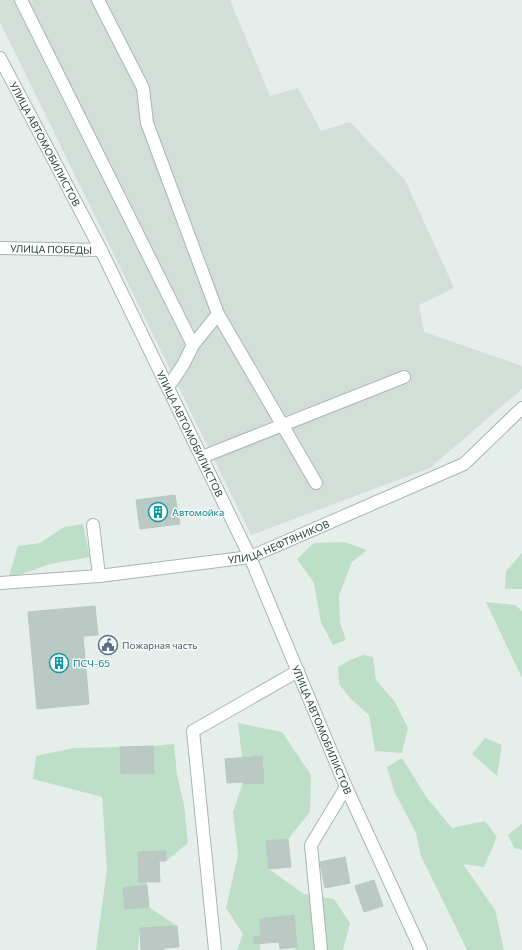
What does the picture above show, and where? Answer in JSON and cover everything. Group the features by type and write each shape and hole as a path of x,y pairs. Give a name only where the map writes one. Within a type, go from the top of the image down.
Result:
{"street":[{"path":"21,0 193,345"},
{"path":"98,0 143,88 147,123 218,314 316,483"},
{"name":"УЛИЦА АВТОМОБИЛИСТОВ","path":"0,58 101,250 250,557 346,787 421,950"},
{"name":"УЛИЦА ПОБЕДЫ","path":"0,248 101,250"},
{"path":"168,387 183,365 193,345 218,314"},
{"path":"202,457 404,378"},
{"name":"УЛИЦА НЕФТЯНИКОВ","path":"2,584 99,576 250,557 464,464 522,408"},
{"path":"93,525 99,576"},
{"path":"215,950 193,731 298,671"},
{"path":"321,950 311,845 346,787"}],"shaded area":[{"path":"0,0 230,0 270,96 298,88 321,131 350,122 405,180 454,288 419,305 424,332 522,366 522,389 430,468 251,535 0,22"}],"green space":[{"path":"83,524 90,557 50,564 8,579 18,546 40,543 64,527"},
{"path":"344,542 367,550 352,562 339,595 340,623 346,640 333,645 321,622 314,583 297,559 314,543"},
{"path":"522,553 522,589 505,589 506,571"},
{"path":"486,602 515,605 522,611 522,678"},
{"path":"363,655 373,657 376,680 395,702 408,728 402,753 375,751 369,715 351,699 339,684 338,667"},
{"path":"238,723 282,732 311,775 310,812 288,839 266,841 269,869 304,894 334,899 350,923 343,950 293,950 297,947 294,915 260,919 260,950 237,950 243,934 226,908 238,855 233,812 243,782 264,783 262,756 242,757"},
{"path":"485,738 502,745 497,776 472,754"},
{"path":"174,744 177,775 184,805 188,843 166,861 138,852 147,885 123,888 125,909 149,907 177,926 140,928 138,950 96,950 107,869 102,797 33,779 36,756 74,748 120,747 121,774 154,773 153,746"},
{"path":"402,758 427,798 452,828 485,821 497,837 484,867 463,864 495,910 504,950 467,950 421,856 416,833 394,791 387,767"},
{"path":"522,824 522,850 514,848 508,835"}],"building":[{"name":"Автомойка","path":"175,495 180,524 140,529 136,500"},
{"name":"ПСЧ-65","path":"95,606 98,635 83,636 89,704 37,709 28,612"},
{"path":"153,746 154,773 121,774 120,747"},
{"path":"262,756 264,783 227,783 225,759"},
{"path":"288,839 291,867 269,869 266,841"},
{"path":"166,851 166,861 159,861 160,882 139,882 138,852"},
{"path":"345,857 350,883 325,888 320,862"},
{"path":"374,880 383,906 364,912 355,886"},
{"path":"147,885 149,907 125,909 123,888"},
{"path":"294,915 297,947 280,949 279,942 254,944 254,937 261,936 260,919"},
{"path":"177,926 179,947 164,948 164,950 141,950 140,928"}],"place":[{"name":"Автомойка","path":"158,512"},
{"name":"Пожарная часть","path":"108,645"},
{"name":"ПСЧ-65","path":"59,663"}]}
